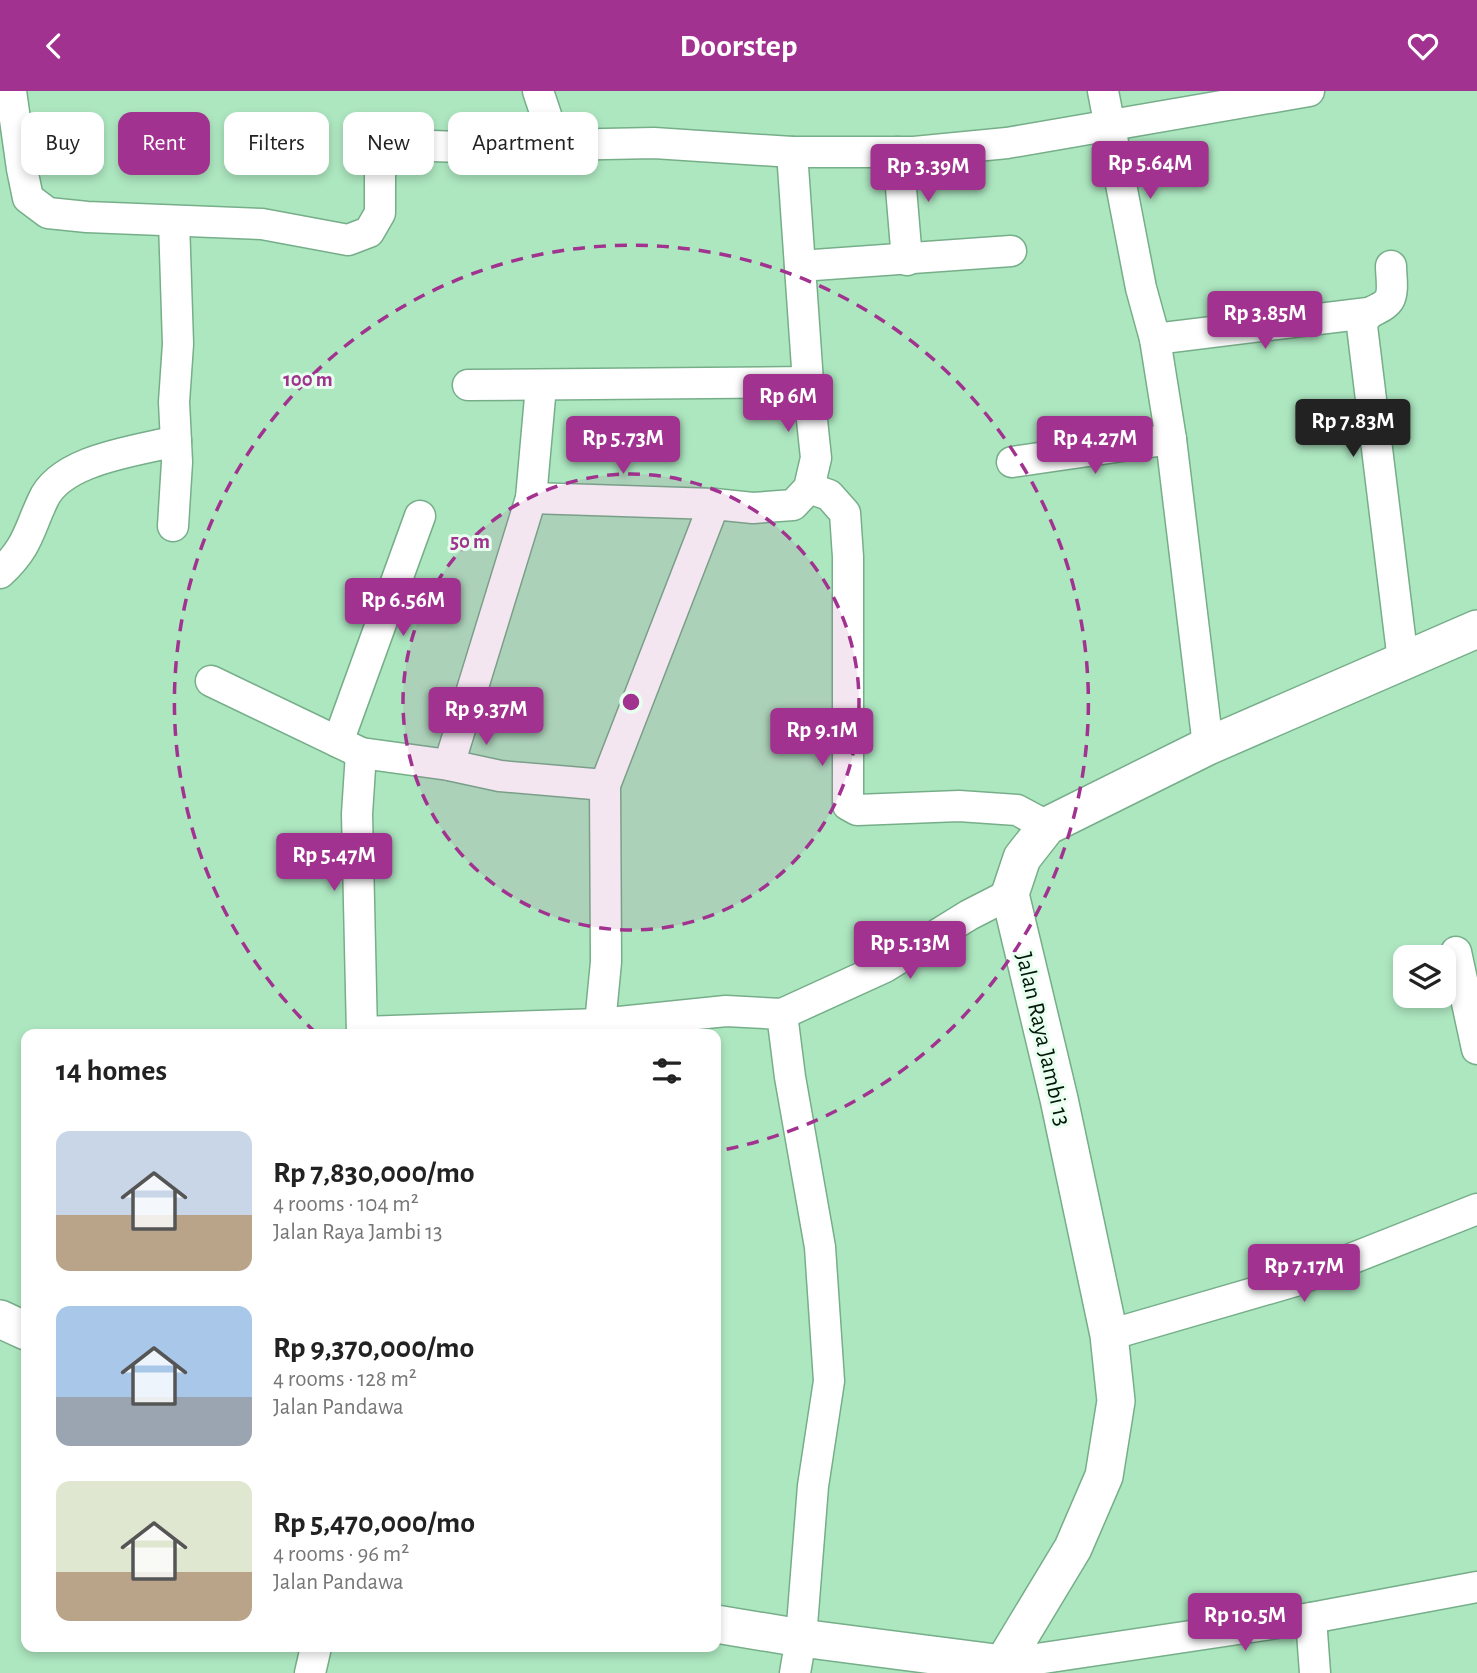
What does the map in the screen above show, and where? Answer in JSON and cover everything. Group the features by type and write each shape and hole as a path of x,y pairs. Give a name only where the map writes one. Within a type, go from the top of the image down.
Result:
{"street":[{"path":"11,91 29,198 48,213 262,224 348,240 369,232 380,213 380,173 387,156 404,145 448,147"},
{"path":"538,91 545,112"},
{"path":"1103,91 1141,288 1155,339 1171,439 1208,746"},
{"path":"598,144 654,142 792,152 898,152 1007,142 1309,91"},
{"path":"531,498 714,504 754,508 793,505 809,488 816,457 792,152"},
{"path":"898,152 907,260"},
{"path":"173,526 176,441 174,403 178,344 174,221"},
{"path":"800,266 1011,251"},
{"path":"1155,339 1368,313 1388,302 1391,296 1391,266"},
{"path":"1368,313 1362,326 1403,661"},
{"path":"468,385 808,382"},
{"path":"449,765 531,498 541,386"},
{"path":"1012,462 1171,439"},
{"path":"0,573 18,557 44,497 58,478 95,461 176,441"},
{"path":"809,488 829,495 845,513 848,558 848,805 857,810 959,806 1017,810 1047,825"},
{"path":"600,1024 606,962 605,785 714,504"},
{"path":"362,1029 357,814 350,747 420,516"},
{"path":"468,1029 600,1024 726,1011 782,1014 885,967 969,915 1010,894 1022,858 1047,825 1208,746 1477,629"},
{"path":"211,681 350,747 500,776 605,785"},
{"name":"Jalan Raya Jambi 13","path":"1002,1668 1073,1548 1104,1476 1116,1401 1109,1335 1059,1099 1010,894"},
{"path":"1456,952 1477,1049"},
{"path":"782,1014 790,1077 820,1247 829,1381 813,1486 798,1655"},
{"path":"1109,1335 1294,1281 1477,1209"},
{"path":"0,1319 21,1329"},
{"path":"721,1626 798,1655 1002,1668 1311,1618 1477,1587"},
{"path":"1311,1618 1315,1673"},
{"path":"310,1673 315,1652"}]}
